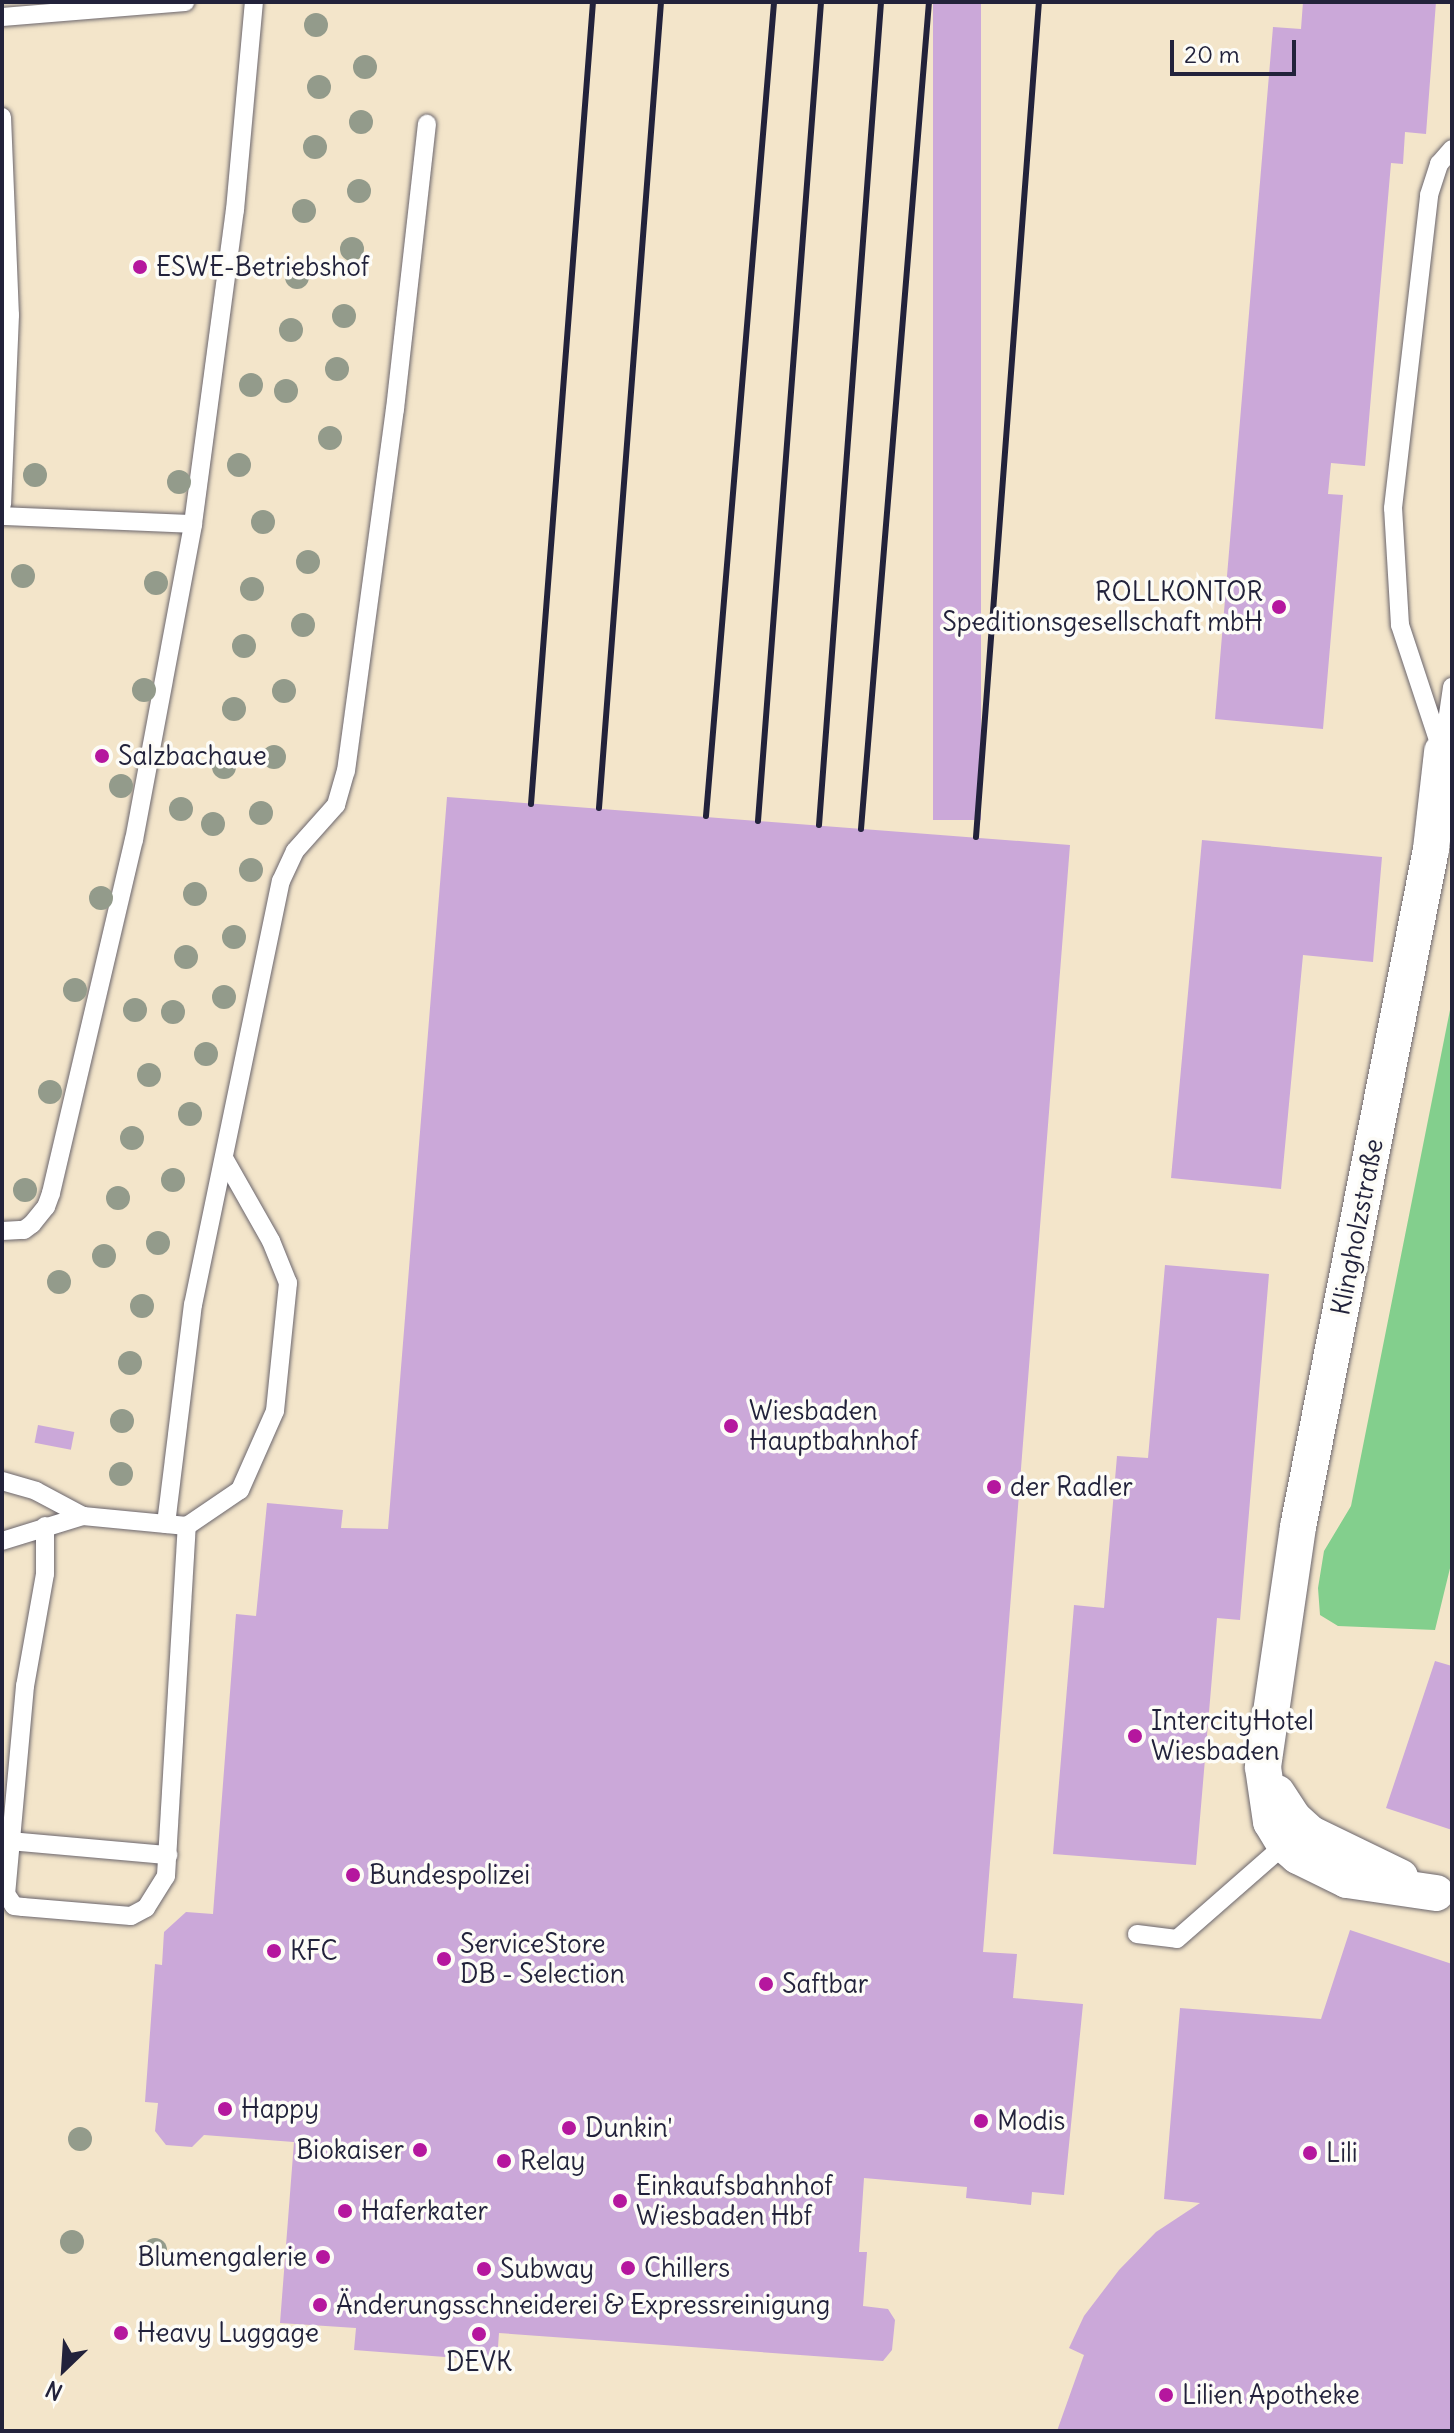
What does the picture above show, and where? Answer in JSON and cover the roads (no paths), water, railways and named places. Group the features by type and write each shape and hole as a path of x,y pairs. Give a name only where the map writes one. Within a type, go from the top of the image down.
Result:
{"street":[{"name":"Klingholzstraße","path":"1442,752 1431,849 1298,1527 1263,1767 1285,1808 1294,1836 1331,1846 1444,1896"}],"lane":[{"path":"2,17 185,2"},
{"path":"2,1231 24,1230 46,1207 134,840 193,524 235,210 254,2"},
{"path":"2,117 10,315 2,504"},
{"path":"166,1524 193,1305 281,881 295,851 336,805 346,771 395,409 427,124"},
{"path":"1442,752 1400,625 1393,508 1429,195 1439,164 1452,149"},
{"path":"2,516 193,524"},
{"name":"Klingholzstraße","path":"1442,752 1452,687"},
{"path":"2,1541 83,1516 187,1526 240,1490 275,1411 282,1366 288,1283 271,1241 224,1158"},
{"path":"2,1481 36,1491 83,1516"},
{"path":"45,1526 45,1574 25,1686 6,1894 14,1906 138,1914 162,1888 168,1855 187,1526"},
{"path":"1137,1934 1177,1939 1294,1836"},
{"path":"10,1841 168,1855"}],"railway":[{"path":"531,804 593,2"},
{"path":"599,808 661,2"},
{"path":"706,816 774,2"},
{"path":"758,821 821,2"},
{"path":"819,825 881,2"},
{"path":"861,829 929,2"},
{"path":"976,837 1039,2"}],"place":[{"name":"ESWE-Betriebshof","path":"140,267"},
{"name":"ROLLKONTOR Speditionsgesellschaft mbH","path":"1279,607"},
{"name":"Salzbachaue","path":"102,756"},
{"name":"Wiesbaden Hauptbahnhof","path":"731,1426"},
{"name":"der Radler","path":"994,1487"},
{"name":"IntercityHotel Wiesbaden","path":"1135,1736"},
{"name":"Bundespolizei","path":"353,1875"},
{"name":"KFC","path":"274,1951"},
{"name":"ServiceStore DB - Selection","path":"444,1959"},
{"name":"Saftbar","path":"766,1984"},
{"name":"Happy","path":"225,2109"},
{"name":"Modis","path":"981,2121"},
{"name":"Dunkin'","path":"569,2128"},
{"name":"Biokaiser","path":"420,2150"},
{"name":"Lili","path":"1310,2153"},
{"name":"Relay","path":"504,2161"},
{"name":"Einkaufsbahnhof Wiesbaden Hbf","path":"620,2201"},
{"name":"Haferkater","path":"345,2211"},
{"name":"Blumengalerie","path":"323,2257"},
{"name":"Chillers","path":"628,2268"},
{"name":"Subway","path":"484,2269"},
{"name":"Änderungsschneiderei & Expressreinigung","path":"320,2305"},
{"name":"Heavy Luggage","path":"121,2333"},
{"name":"DEVK","path":"479,2334"},
{"name":"Lilien Apotheke","path":"1166,2395"}]}
